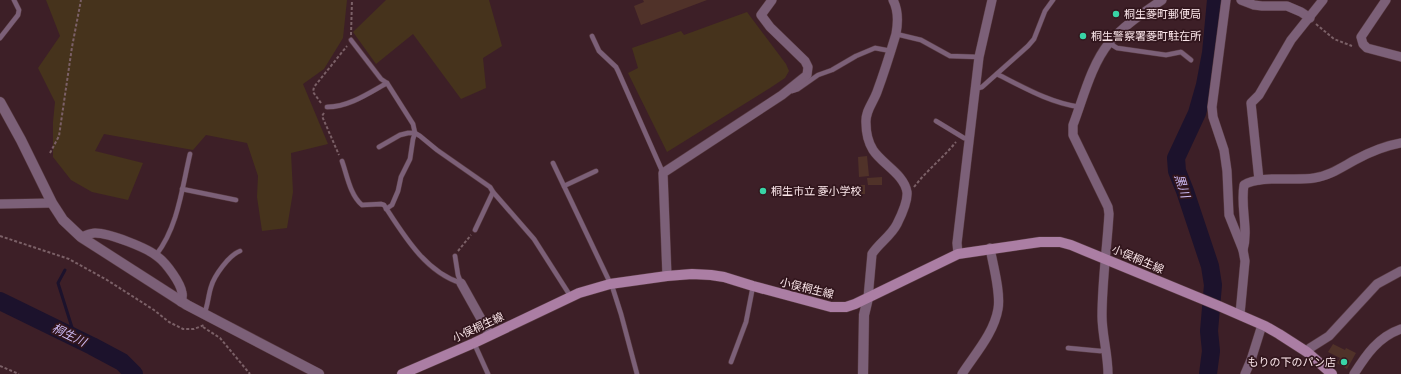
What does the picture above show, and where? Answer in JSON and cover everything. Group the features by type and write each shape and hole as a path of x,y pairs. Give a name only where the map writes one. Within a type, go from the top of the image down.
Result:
{"main road":[{"name":"小俣桐生線","path":"402,374 474,343 579,293 610,284 692,274 718,276 831,307 846,307 868,298 958,254 990,248 1040,242 1060,242 1071,245 1240,314"},
{"path":"1240,314 1279,334 1307,352 1332,374"}],"street":[{"path":"666,276 663,173 782,95 807,75 808,67 805,61 770,27 761,15 772,0"},
{"path":"863,374 864,315 868,298 872,254 875,249 892,233 905,204 907,192 905,185 900,178 871,146 866,123 867,110 876,95 896,34 898,18 897,8 893,0"},
{"path":"958,254 957,243 965,138 975,89 979,57 992,0"},
{"path":"1108,374 1106,350 1102,330 1102,315 1108,208 1073,135 1073,125 1093,70 1109,43 1126,26 1162,0"},
{"path":"1226,0 1212,117 1224,150 1229,215 1243,250 1245,261 1240,314"},
{"path":"1241,0 1254,5 1287,6 1301,12 1312,20"},
{"path":"1259,180 1251,103 1259,96 1291,40 1312,20 1323,0"},
{"path":"1386,0 1361,37 1361,41 1367,48 1401,57"},
{"path":"0,102 21,140 52,203 63,220 81,237 182,302 319,374"},
{"path":"1243,250 1246,240 1242,195 1244,185 1248,182 1259,180 1319,177 1330,174 1376,149 1401,143"},
{"path":"0,204 52,203"},
{"path":"81,237 92,233 102,234 139,247 156,255 165,264 182,291 182,302"},
{"path":"962,374 990,331 998,310 998,292 990,248"},
{"path":"1307,352 1310,348 1329,336 1377,284 1401,271"},
{"path":"461,283 490,335"},
{"path":"1245,374 1262,325"},
{"path":"1354,374 1366,355 1378,342 1401,329"}],"lane":[{"path":"0,38 18,15 19,10 14,0"},
{"path":"975,89 982,87 1034,39 1045,11 1052,0"},
{"path":"896,34 921,40 950,56 979,57"},
{"path":"592,36 598,51 616,67 663,173"},
{"path":"351,40 381,79 387,83 413,124 415,133 410,159 401,177 395,200 386,209"},
{"path":"1109,43 1117,48 1166,55 1181,52 1191,60"},
{"path":"782,95 798,89 818,75 832,70 856,56 874,48 891,51"},
{"path":"997,74 1041,96 1072,106 1080,107"},
{"path":"327,107 335,107 350,102 387,83"},
{"path":"936,121 965,138"},
{"path":"379,147 400,135 415,133 490,187 534,239 571,297"},
{"path":"156,255 166,242 175,218 190,154"},
{"path":"342,161 355,197 359,202 362,205 381,204 419,254 438,272 461,283"},
{"path":"553,163 610,284 621,314 637,374"},
{"path":"564,186 596,171"},
{"path":"182,189 236,200"},
{"path":"475,230 493,192"},
{"path":"204,314 207,309 211,286 215,277 231,256 240,251"},
{"path":"455,256 461,283"},
{"path":"731,362 746,322 753,286"},
{"path":"474,343 488,374"},
{"path":"1068,348 1106,350"}],"path":[{"path":"50,153 59,136 72,47 81,0"},
{"path":"327,107 318,101 313,92 314,87 351,40 350,30 352,0"},
{"path":"1312,20 1334,39 1352,46"},
{"path":"322,116 342,161"},
{"path":"907,192 914,187 925,173 965,138"},
{"path":"455,256 475,230"},
{"path":"0,236 69,259 107,280 154,310 169,322 183,329 203,327 220,338 250,374"},
{"path":"0,366 19,374"}],"shaded area":[{"path":"46,0 347,0 343,38 324,69 303,84 328,144 291,153 293,192 287,228 262,231 257,197 258,176 247,143 206,135 193,150 104,134 95,151 143,163 128,200 92,192 71,180 53,157 53,122 55,102 38,68 60,36"},
{"path":"386,0 489,0 502,46 483,58 486,88 461,99 413,34 376,64 353,32"},
{"path":"747,12 786,64 789,71 785,78 667,152 628,73 638,68 632,48 681,31 684,35"}],"building":[{"path":"643,0 707,0 641,25 634,6 644,2"},
{"path":"867,156 869,176 859,177 858,157"},
{"path":"882,177 882,185 868,185 867,178"},
{"path":"861,185 865,185 865,194 861,194"},
{"path":"1333,344 1345,350 1346,348 1356,353 1347,369 1337,363 1340,358 1328,352"}],"waterway":[{"name":"黒川","path":"1208,374 1211,351 1209,331 1213,285 1210,266 1177,171 1176,158 1197,113 1205,85 1211,53 1216,0"},
{"path":"65,270 58,283 75,337"},
{"name":"桐生川","path":"0,301 122,362 134,374"}],"place":[{"name":"桐生菱町郵便局","path":"1116,14"},
{"name":"桐生警察署菱町駐在所","path":"1083,36"},
{"name":"桐生市立 菱小学校","path":"763,191"},
{"name":"もりの下のパン店","path":"1344,362"}]}
